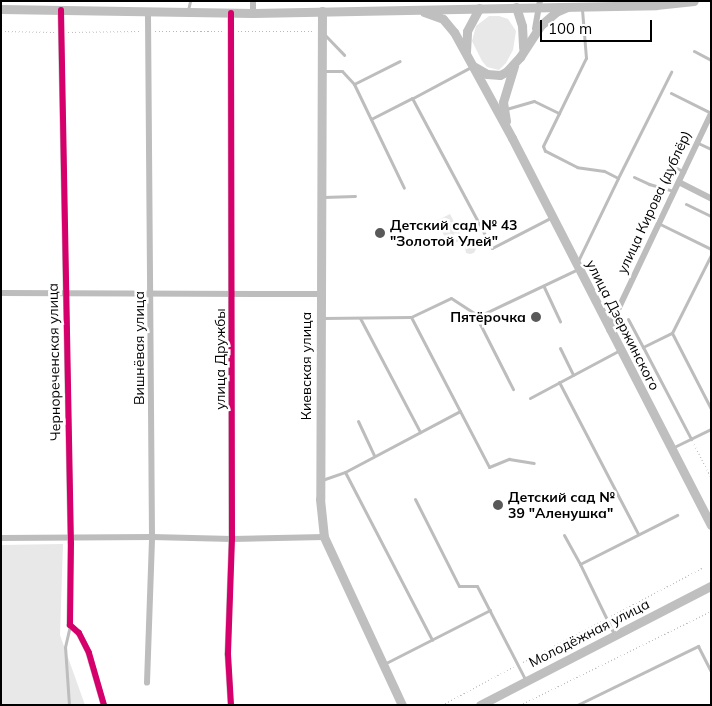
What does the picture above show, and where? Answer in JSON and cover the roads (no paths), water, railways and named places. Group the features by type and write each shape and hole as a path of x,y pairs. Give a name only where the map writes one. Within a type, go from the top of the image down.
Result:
{"main road":[{"path":"1,10 253,13 404,9 432,5 479,8 540,4 569,6 656,5 694,1"},
{"path":"512,138 503,110 504,93 516,63 533,34 548,18 569,6"},
{"path":"516,7 522,26 523,51"},
{"path":"466,55 467,30 479,8"},
{"path":"404,9 430,13 444,19 454,32 512,138"},
{"name":"Киевская улица","path":"322,11 319,31 321,71 320,480 324,537 402,705"},
{"path":"471,66 480,71 495,75 506,72 516,63"},
{"name":"улица Дзержинского","path":"512,138 711,525"},
{"name":"улица Кирова (дублёр)","path":"610,329 616,314"},
{"name":"Молодёжная улица","path":"480,705 711,586"}],"street":[{"path":"253,1 253,13"},
{"path":"533,34 540,4"},
{"name":"Чернореченская улица","path":"62,10 70,625"},
{"name":"Вишнёвая улица","path":"147,683 152,537 148,12"},
{"name":"улица Дружбы","path":"231,13 232,539 228,654 231,705"},
{"name":"улица Кирова (дублёр)","path":"616,314 710,117"},
{"path":"679,182 711,198"},
{"path":"1,294 151,292 320,294"},
{"path":"1,538 152,537 232,539 324,537"},
{"path":"70,625 79,634 89,652 104,705"}],"lane":[{"path":"187,12 190,1"},
{"path":"582,6 586,58 543,146 545,151 577,167 604,171 618,178"},
{"path":"319,31 344,55"},
{"path":"694,51 711,60"},
{"path":"354,84 400,61"},
{"path":"371,119 471,66"},
{"path":"321,71 342,72 354,84 404,188"},
{"path":"479,316 544,287 578,267 618,178 671,72"},
{"path":"671,93 710,117"},
{"path":"412,98 492,248 552,217"},
{"path":"503,110 534,102 559,114"},
{"path":"697,142 711,149"},
{"path":"671,165 684,172"},
{"path":"634,177 649,184 674,191"},
{"path":"320,197 355,196"},
{"path":"686,204 711,216"},
{"path":"658,224 711,249"},
{"path":"643,346 672,333 711,255"},
{"path":"544,287 560,321"},
{"path":"320,318 411,317 451,298 479,316"},
{"path":"479,316 480,324 512,389"},
{"path":"411,317 489,467 509,459 534,463"},
{"path":"360,318 420,432"},
{"path":"628,319 691,439"},
{"path":"672,333 711,409"},
{"path":"560,348 573,375"},
{"path":"530,398 620,350"},
{"path":"559,382 638,534"},
{"path":"320,480 345,472 460,412"},
{"path":"358,421 374,456"},
{"path":"671,449 711,429"},
{"path":"345,472 432,640"},
{"path":"416,499 459,586 477,586 526,681"},
{"path":"580,564 677,515"},
{"path":"564,535 615,635"},
{"path":"384,664 490,610"},
{"path":"69,705 65,647 70,625"},
{"path":"576,705 698,646 711,671"}],"place":[{"name":"Детский сад № 43 \"Золотой Улей\"","path":"380,233"},
{"name":"Пятёрочка","path":"536,317"},
{"name":"Детский сад № 39 \"Аленушка\"","path":"498,505"}]}
